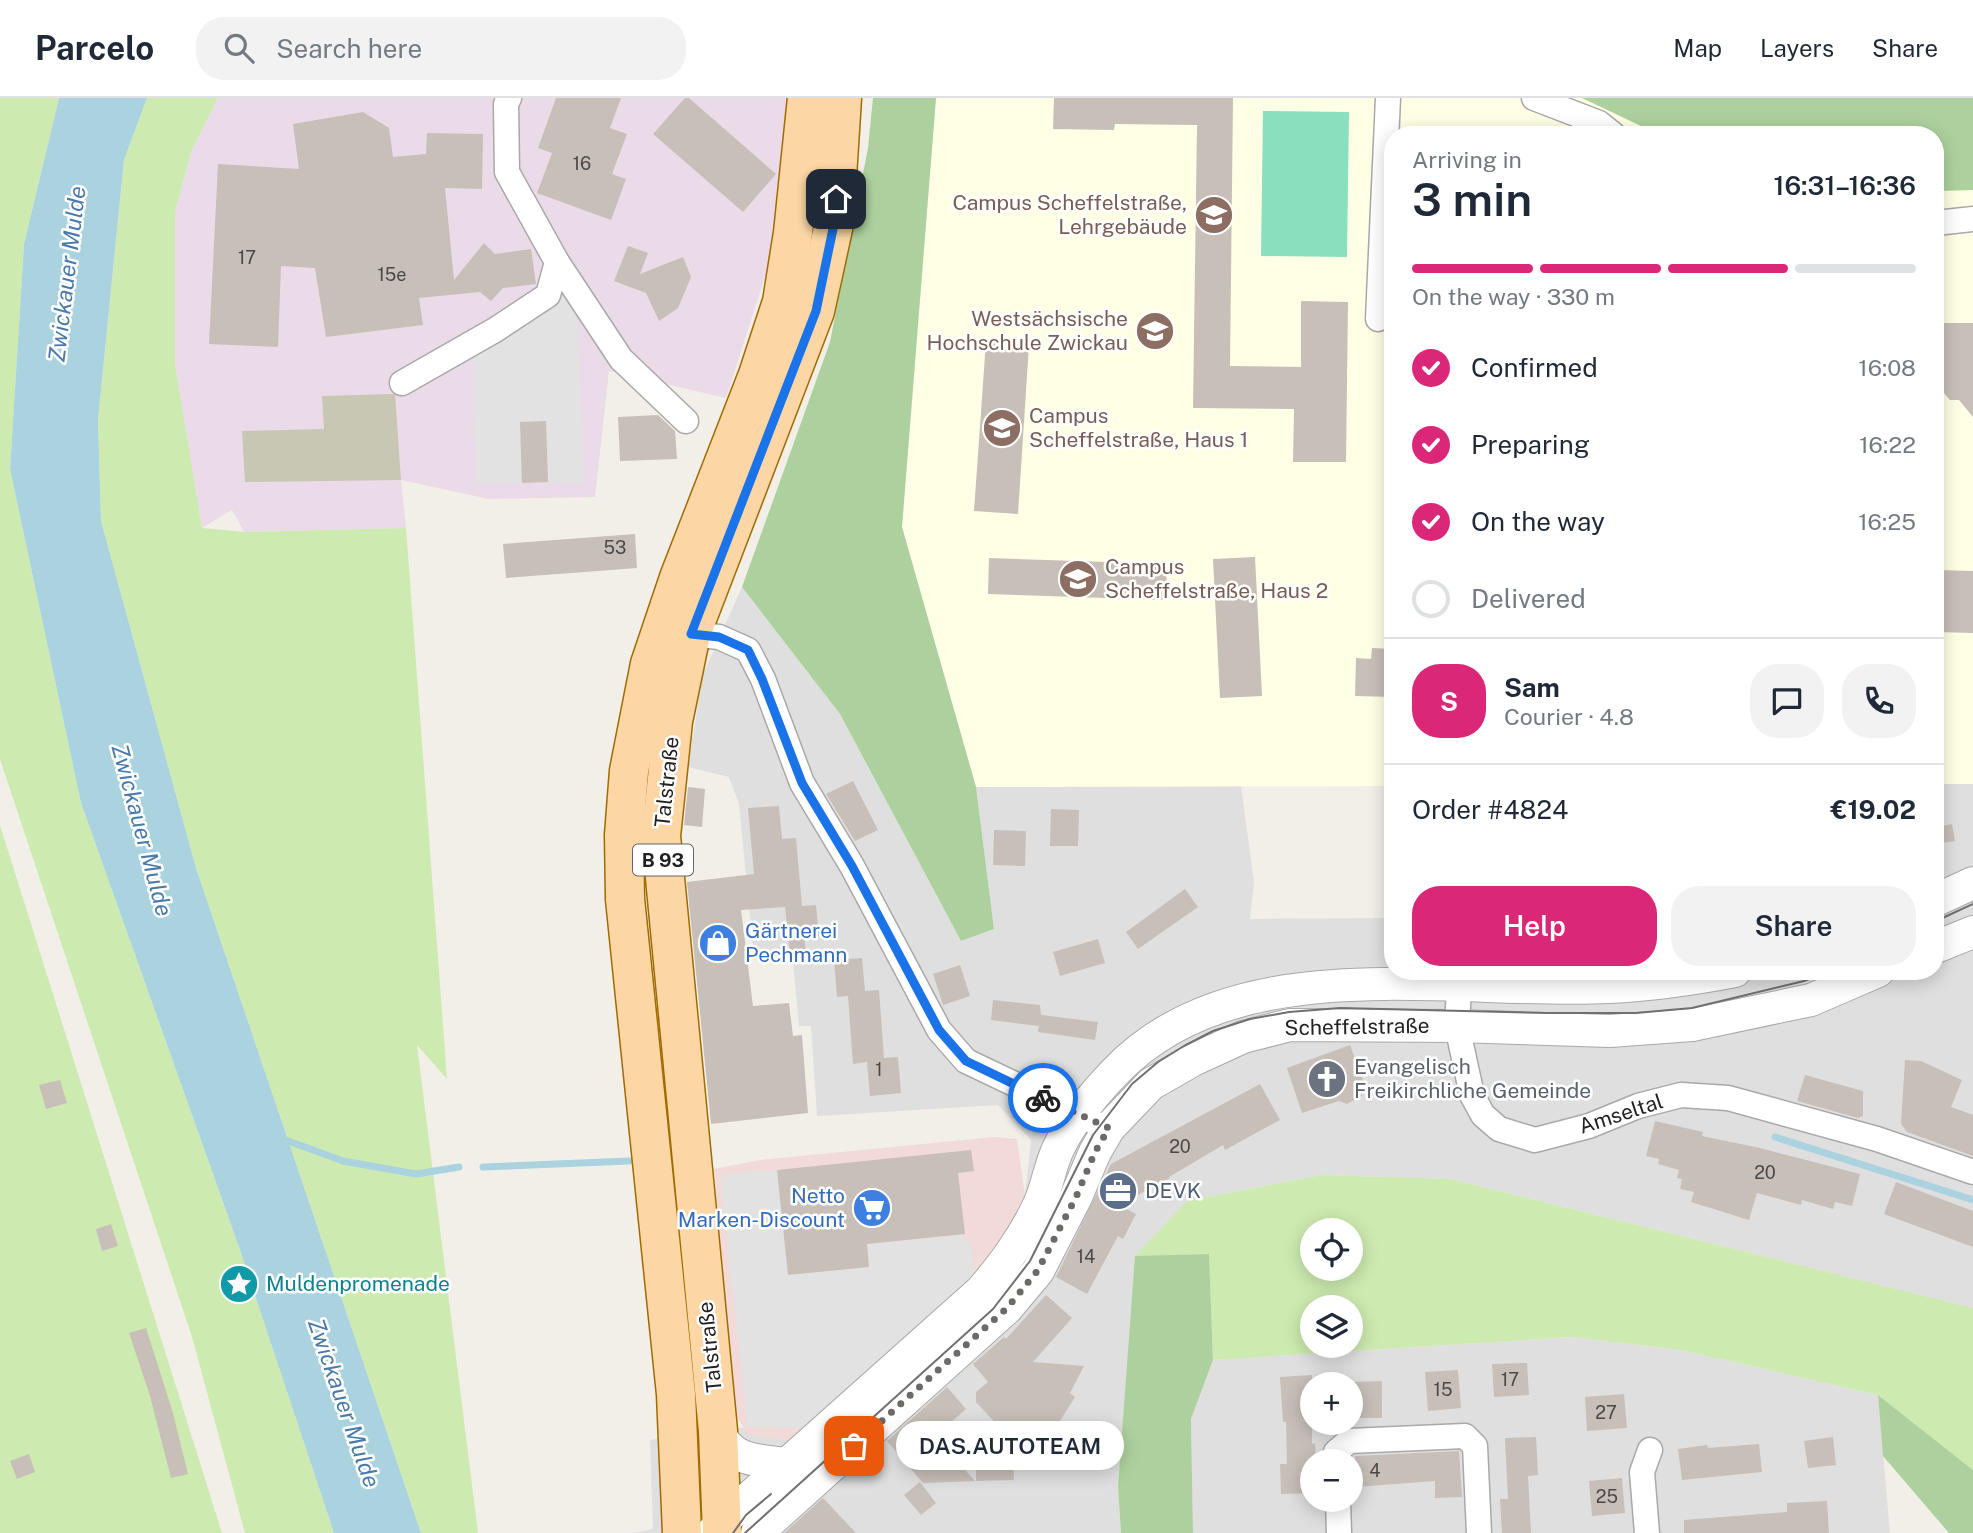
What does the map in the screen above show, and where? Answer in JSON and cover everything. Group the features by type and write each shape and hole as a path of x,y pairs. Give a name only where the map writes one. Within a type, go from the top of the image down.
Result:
{"main road":[{"name":"Talstraße","path":"709,1531 676,1394 625,899 624,835 629,771 650,664 678,578 758,375 782,302 793,233 807,98"},
{"name":"Talstraße","path":"709,1531 718,1431 661,836 673,721 691,634 816,311 834,224 842,98"}],"street":[{"path":"509,98 506,104 508,172 557,262 621,359 686,421"},
{"path":"1387,126 1388,98"},
{"path":"1534,98 1603,126"},
{"path":"1378,319 1384,186"},
{"path":"1944,222 1973,219"},
{"path":"402,383 495,330 548,295 557,262"},
{"path":"691,634 719,637 748,650 802,783 852,866 939,1030 966,1061 1109,1128"},
{"path":"1944,896 1973,883"},
{"path":"1944,944 1973,932"},
{"name":"Scheffelstraße","path":"709,1531 981,1291 1014,1251 1039,1206 1058,1149 1079,1115 1114,1072 1144,1045 1176,1026 1230,1002 1284,990 1365,984 1608,988 1690,980"},
{"name":"Scheffelstraße","path":"709,1531 1007,1308 1038,1270 1109,1128 1151,1084 1193,1060 1243,1037 1290,1025 1457,1026 1609,1031 1692,1025 1811,1000 1857,980"},
{"name":"Amseltal","path":"1459,987 1457,1026 1472,1095 1483,1115 1499,1129 1535,1140 1589,1126 1638,1106 1681,1095 1728,1098 1877,1139 1973,1172"},
{"path":"718,1431 723,1442 735,1453 749,1459 787,1464"},
{"path":"1339,1449 1349,1441 1465,1436 1475,1446 1479,1533"},
{"path":"1647,1533 1643,1472 1650,1450"},
{"path":"1338,1512 1339,1533"}],"shaded area":[{"path":"218,98 789,98 776,242 726,398 609,371 595,497 489,499 401,480 406,528 244,532 232,510 202,528 175,364 175,212 191,152"},
{"name":"Westsächsische Hochschule Zwickau","path":"936,98 1582,98 1641,126 1384,126 1384,786 976,787 902,527"},
{"path":"1973,190 1973,784 1944,784 1944,191"},
{"path":"565,296 577,314 584,483 548,482 545,421 520,423 522,483 476,484 473,353"},
{"path":"395,394 401,480 245,482 242,431 324,429 322,396"},
{"path":"742,587 840,714 961,941 994,929 976,787 1241,786 1254,882 1250,919 1384,918 1384,980 1944,980 1944,784 1973,784 1973,1308 1451,1179 1321,1175 1187,1201 1118,1487 1121,1533 633,1533 653,1529 650,1440 748,1427 976,1276 1004,1248 1025,1195 1031,1140 998,1105 817,1116 811,1026 799,1026 792,950 753,949 739,804 729,777 688,767 703,674"},
{"path":"994,1137 1017,1139 1025,1196 1004,1247 788,1440 748,1435 735,1413 714,1169 760,1160"},
{"path":"777,1170 788,1275 869,1267 867,1244 959,1235 970,1241 976,1276 802,1428 748,1427 722,1195 721,1174"},
{"path":"1572,1337 1681,1350 1878,1395 1890,1533 1193,1533 1191,1419 1213,1360 1300,1354 1300,1358 1363,1358 1363,1350"}],"green space":[{"path":"0,98 59,98 24,244 10,469 81,803 239,1247 334,1533 245,1533 192,1337 0,759"},
{"path":"147,98 218,98 191,152 175,212 175,364 202,528 244,532 406,528 447,1079 417,1045 478,1533 421,1533 196,868 101,521 98,420 124,160"},
{"path":"873,98 936,98 902,527 976,787 994,929 961,941 840,714 742,587 830,342 868,148"},
{"path":"1582,98 1973,98 1973,190 1944,191 1944,126 1641,126"},
{"path":"1263,111 1349,112 1347,257 1261,256"},
{"path":"0,825 222,1533 0,1533"},
{"path":"1321,1175 1451,1179 1973,1308 1973,1470 1878,1395 1681,1350 1572,1337 1363,1350 1363,1295 1300,1295 1300,1354 1213,1360 1209,1254 1135,1256 1187,1201"},
{"path":"1209,1254 1213,1360 1191,1419 1193,1533 1121,1533 1118,1487 1135,1256"},
{"path":"1878,1395 1973,1470 1973,1533 1949,1533 1883,1456"}],"water":[{"name":"Zwickauer Mulde","path":"59,98 147,98 124,160 98,420 101,521 196,868 421,1533 334,1533 239,1247 81,803 10,469 24,244"}],"building":[{"path":"556,98 621,98 610,128 627,134 612,174 626,179 611,220 537,193 552,153 538,148"},
{"path":"685,98 689,98 776,174 743,212 653,134"},
{"name":"Campus Scheffelstraße, Lehrgebäude","path":"1054,98 1233,98 1230,366 1301,367 1301,301 1348,302 1346,462 1293,462 1294,409 1193,408 1197,125 1115,124 1114,130 1053,129"},
{"path":"363,112 389,128 393,157 426,154 427,133 483,134 482,189 445,188 454,280 484,243 495,254 531,249 536,284 503,288 491,301 480,292 419,298 423,325 326,337 315,268 281,266 278,347 209,344 218,164 299,169 293,124"},
{"path":"628,246 648,253 640,274 683,257 691,277 678,308 659,321 646,293 614,281"},
{"path":"1944,323 1973,323 1973,417 1959,400 1950,400 1944,393"},
{"name":"Campus Scheffelstraße, Haus 1","path":"986,341 1029,345 1018,514 974,511"},
{"path":"658,415 675,431 677,459 620,461 618,417"},
{"path":"546,421 548,482 522,483 520,422"},
{"path":"635,534 637,568 506,578 503,544"},
{"path":"1255,557 1262,696 1220,698 1213,559"},
{"name":"Campus Scheffelstraße, Haus 2","path":"989,558 1167,564 1166,600 988,594"},
{"path":"1944,570 1973,571 1973,633 1944,632"},
{"path":"1372,648 1384,649 1384,697 1355,696 1356,658 1371,659"},
{"path":"853,781 878,830 855,841 826,794"},
{"path":"688,787 705,789 702,827 684,825"},
{"name":"Gärtnerei Pechmann","path":"779,806 782,839 796,838 802,906 816,905 819,936 804,937 806,952 790,954 785,907 741,910 753,1006 789,1003 793,1036 802,1035 808,1113 711,1124 687,882 754,874 748,808"},
{"path":"1051,809 1079,810 1078,846 1050,846"},
{"path":"1952,824 1955,841 1944,843 1944,826"},
{"path":"994,830 1026,831 1025,866 993,865"},
{"path":"1185,889 1198,907 1138,949 1126,932"},
{"path":"1098,939 1105,963 1060,976 1053,952"},
{"path":"862,958 865,991 879,990 884,1058 898,1057 901,1093 870,1096 867,1062 853,1064 848,996 837,997 834,960"},
{"path":"960,965 970,996 943,1005 933,974"},
{"path":"993,1000 1040,1005 1041,1015 1098,1022 1095,1040 1038,1032 1039,1026 991,1020"},
{"name":"Evangelisch Freikirchliche Gemeinde","path":"1350,1045 1367,1091 1361,1092 1362,1096 1347,1104 1339,1101 1302,1113 1287,1068"},
{"path":"1905,1060 1921,1061 1962,1080 1951,1107 1973,1115 1973,1156 1907,1132 1901,1124"},
{"path":"1805,1075 1863,1091 1863,1116 1858,1118 1797,1101"},
{"path":"60,1080 67,1103 46,1109 39,1085"},
{"path":"1260,1084 1280,1120 1225,1150 1223,1145 1119,1205 1136,1214 1123,1239 1118,1236 1087,1294 1056,1277 1111,1164"},
{"path":"1655,1121 1703,1132 1702,1136 1860,1174 1852,1206 1835,1202 1833,1209 1802,1200 1801,1205 1757,1193 1749,1220 1691,1202 1694,1192 1680,1189 1682,1179 1677,1178 1679,1170 1658,1164 1659,1159 1646,1156"},
{"name":"Netto Marken-Discount","path":"971,1150 974,1171 958,1173 965,1234 867,1244 869,1267 788,1275 777,1170"},
{"path":"1896,1182 1973,1211 1973,1247 1884,1214"},
{"path":"111,1224 118,1246 102,1251 96,1229"},
{"path":"1046,1295 1072,1318 1033,1362 1084,1366 1070,1393 1075,1397 1058,1424 1020,1422 1020,1436 1012,1436 1014,1480 976,1481 976,1445 981,1445 1000,1428 976,1402 976,1392 988,1382 973,1364 1004,1337 1006,1339"},
{"path":"146,1328 173,1413 188,1474 171,1478 150,1396 129,1333"},
{"path":"1527,1363 1529,1395 1494,1397 1492,1364"},
{"path":"1458,1370 1461,1408 1428,1411 1425,1372"},
{"path":"1300,1376 1300,1435 1312,1435 1312,1444 1315,1443 1315,1449 1300,1449 1300,1493 1281,1494 1280,1464 1287,1464 1286,1422 1283,1422 1280,1377"},
{"path":"1382,1381 1382,1418 1363,1418 1363,1382"},
{"path":"947,1387 966,1409 925,1445 943,1445 975,1481 923,1483 887,1441"},
{"path":"1624,1394 1627,1428 1587,1431 1585,1397"},
{"path":"1536,1437 1538,1475 1528,1476 1531,1533 1502,1533 1500,1499 1508,1499 1505,1438"},
{"path":"1833,1437 1836,1465 1808,1468 1804,1441"},
{"path":"1759,1444 1762,1472 1682,1480 1678,1449 1707,1445 1708,1448"},
{"path":"1459,1451 1462,1497 1435,1498 1435,1481 1363,1486 1363,1456"},
{"path":"29,1454 35,1472 17,1479 10,1461"},
{"path":"1622,1478 1625,1513 1592,1516 1589,1481"},
{"path":"920,1482 936,1503 921,1515 904,1495"},
{"path":"823,1498 856,1533 784,1533"},
{"path":"1827,1501 1829,1533 1684,1533 1684,1520 1787,1512 1787,1503"}],"waterway":[{"path":"1775,1137 1973,1200"},
{"path":"280,1138 343,1161 416,1174 459,1167"},
{"path":"483,1167 629,1161"}],"tram line":[{"path":"1944,917 1973,904"},
{"path":"745,1533 993,1309 1030,1261 1093,1135 1132,1084 1158,1062 1184,1046 1213,1031 1250,1019 1289,1012 1340,1008 1636,1013 1692,1008 1806,980"},
{"path":"733,1533 746,1515 771,1494"}],"way so far":[{"path":"854,1446 1007,1308 1038,1270 1109,1128 1043,1098"}],"place":[{"name":"Campus Scheffelstraße, Lehrgebäude","path":"1214,215"},
{"name":"Westsächsische Hochschule Zwickau","path":"1155,331"},
{"name":"Campus Scheffelstraße, Haus 1","path":"1002,428"},
{"name":"Campus Scheffelstraße, Haus 2","path":"1078,579"},
{"name":"Gärtnerei Pechmann","path":"718,943"},
{"name":"Evangelisch Freikirchliche Gemeinde","path":"1327,1079"},
{"name":"DEVK","path":"1118,1191"},
{"name":"Netto Marken-Discount","path":"872,1208"},
{"name":"Muldenpromenade","path":"239,1284"},
{"name":"DAS.AUTOTEAM","path":"854,1446"}],"route":[{"path":"836,199 834,224 816,311 691,634 719,637 748,650 802,783 852,866 939,1030 966,1061 1043,1098"}]}
